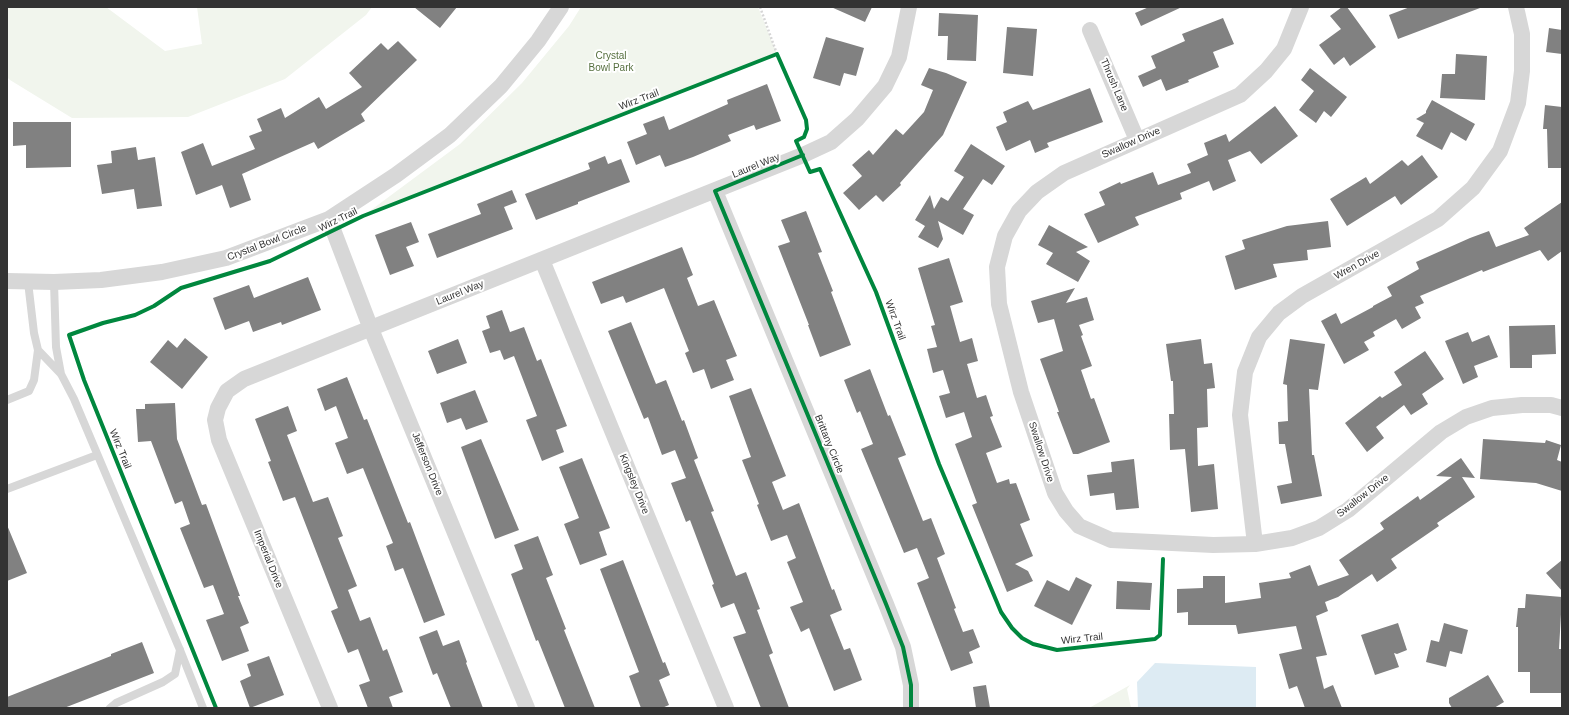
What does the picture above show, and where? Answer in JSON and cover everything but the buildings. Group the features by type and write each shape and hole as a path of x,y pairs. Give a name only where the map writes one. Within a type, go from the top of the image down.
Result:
{"street":[{"name":"Crystal Bowl Circle","path":"7,281 54,282 101,280 162,272 226,258 329,219 396,175 450,135 501,86 538,41 561,7"},
{"name":"Laurel Way","path":"218,408 227,391 244,379 803,156 831,142 858,119 885,86 899,57 909,7"},
{"name":"Swallow Drive","path":"1301,7 1284,49 1266,71 1240,95 1064,173 1037,192 1019,211 1005,236 997,267 999,304 1021,392 1055,493 1066,511 1079,526 1110,540 1213,545 1255,544 1292,538 1319,528 1348,510 1441,432 1466,417 1492,408 1522,405 1551,405 1562,408"},
{"name":"Wren Drive","path":"1255,544 1240,415 1245,372 1259,337 1279,314 1302,296 1438,219 1473,188 1500,150 1518,103 1522,71 1522,34 1516,7"},
{"name":"Thrush Lane","path":"1090,30 1136,140"},
{"name":"Brittany Circle","path":"715,191 903,647 911,685 911,708"},
{"name":"Jefferson Drive","path":"329,219 371,329 527,708"},
{"name":"Kingsley Drive","path":"542,260 726,708"},
{"name":"Imperial Drive","path":"218,408 215,420 219,440 330,708"}],"lane":[{"path":"7,400 29,391 34,380 38,350 34,333 28,282"},
{"path":"54,282 56,347 61,374"},
{"path":"38,350 61,374 74,399 203,708"},
{"path":"7,489 97,455"},
{"path":"110,708 116,703 163,682 175,674 180,650"}],"path":[{"path":"760,7 780,61"},
{"path":"770,57 777,54"}],"green space":[{"path":"7,7 106,7 165,51 202,44 197,7 372,7 366,15 285,79 188,117 72,118 7,77"},
{"name":"Crystal Bowl Park","path":"581,7 758,7 777,54 363,216 460,144 522,83 569,26"},
{"path":"1130,685 1127,689 1131,708 1089,708"}],"shaded area":[{"path":"1155,663 1256,667 1256,708 1138,708 1137,682"}],"cycle path":[{"name":"Wirz Trail","path":"216,708 84,380 69,335 103,323 135,315 154,306 181,288 270,261 363,216 777,54 806,120 807,129 804,137 796,141 810,172 820,169 876,292 939,464 1001,612 1012,628 1022,638 1033,644 1057,650 1155,639 1160,635 1163,559"},
{"path":"803,155 715,191 903,647 911,685 911,708"}]}
